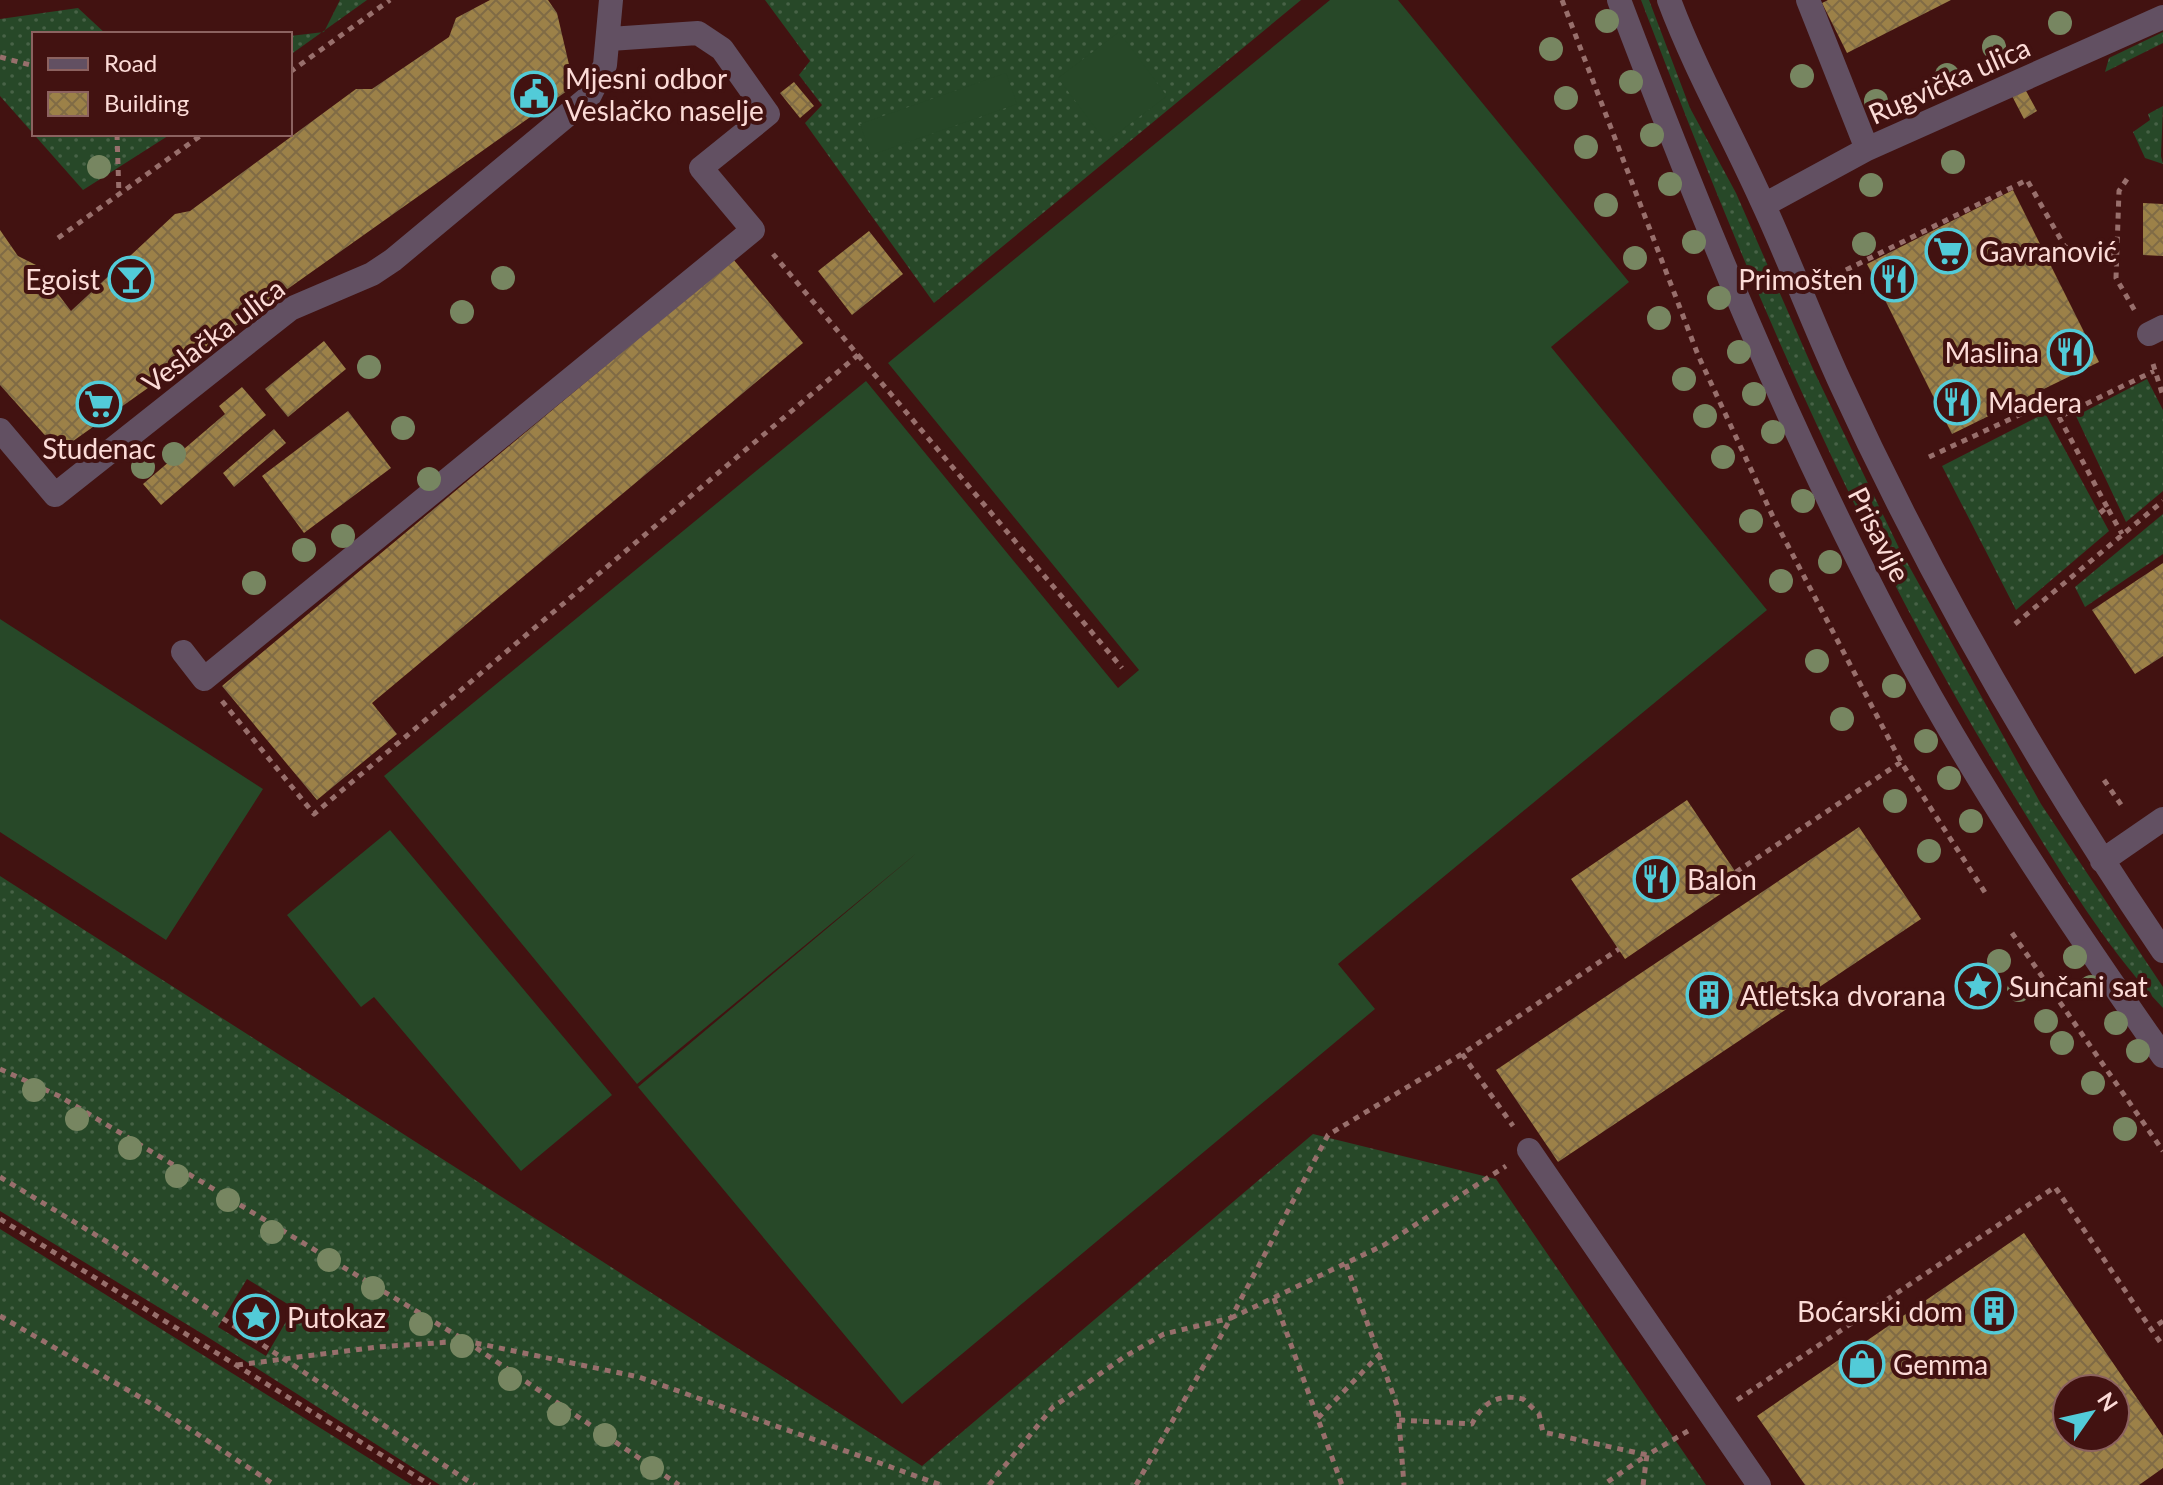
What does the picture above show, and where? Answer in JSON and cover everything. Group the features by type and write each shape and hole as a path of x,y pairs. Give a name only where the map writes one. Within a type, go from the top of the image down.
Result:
{"street":[{"name":"Veslačka ulica","path":"0,430 55,495 290,309 372,274 448,216 589,97 602,74 610,39 611,0"},
{"name":"Prisavlje","path":"1619,0 1717,254 1782,403 1869,581 1952,730 2045,885 2163,1056"},
{"name":"Prisavlje","path":"1669,0 1687,48 1764,205 1839,379 1927,560 2049,777 2163,951"},
{"path":"1808,0 1867,149"},
{"name":"Rugvička ulica","path":"1764,205 1867,149 2163,17"},
{"path":"183,652 204,679 753,230 701,168 768,114 722,49 698,33 610,39"},
{"path":"2102,861 2163,819"},
{"path":"1529,1150 1759,1485"}],"path":[{"path":"292,71 390,0"},
{"path":"1562,0 1698,355 1774,519 1901,762 1986,894"},
{"path":"0,57 32,65"},
{"path":"117,136 119,195"},
{"path":"58,238 200,136"},
{"path":"2127,179 2119,191 2116,278 2156,331 2154,371 2163,396"},
{"path":"1846,270 2027,180 2065,247 2117,255"},
{"path":"753,230 1122,668"},
{"path":"204,679 314,814 858,355"},
{"path":"2059,417 2154,371"},
{"path":"1929,457 2051,400 2122,534"},
{"path":"2015,624 2163,501"},
{"path":"2100,513 2107,507"},
{"path":"1736,872 1901,762"},
{"path":"2104,780 2126,811"},
{"path":"2012,933 2163,1151"},
{"path":"1136,1485 1231,1318 1328,1135 1462,1054 1619,949"},
{"path":"989,1485 1053,1407 1124,1357 1164,1334 1231,1318 1384,1245 1529,1150 1462,1054"},
{"path":"0,1069 59,1096 466,1341 679,1485"},
{"path":"0,1177 109,1243 280,1360 474,1485"},
{"path":"1603,1485 1713,1417 2055,1187 2163,1346"},
{"path":"0,1219 430,1485"},
{"path":"1346,1264 1381,1353 1399,1420 1404,1485"},
{"path":"1274,1298 1342,1485"},
{"path":"0,1316 150,1403 275,1485"},
{"path":"2151,1329 2163,1321"},
{"path":"237,1365 377,1347 466,1341 639,1377 941,1485"},
{"path":"1318,1418 1381,1353"},
{"path":"1399,1420 1472,1424 1486,1404 1512,1396 1532,1406 1539,1414 1543,1432 1647,1455"},
{"path":"1643,1485 1647,1455"}],"green space":[{"path":"340,0 367,0 325,30"},
{"path":"765,0 1301,0 934,303 805,123 822,105 799,75 810,61"},
{"path":"1330,0 1398,0 1629,282 1551,347 1767,610 1338,964 1375,1009 902,1404 638,1087 918,852 637,1084 384,776 866,381 1118,688 1139,670 888,363"},
{"path":"1641,0 1649,0 1690,108 1736,193 1813,369 1899,548 2041,804 2163,987 2163,1008 2118,955 2060,870 1950,688 1899,593 1851,497 1761,300"},
{"path":"78,8 104,32 32,32 32,132 0,96 0,19"},
{"path":"322,32 292,54 292,36"},
{"path":"1119,32 1167,96 1106,142 1058,78"},
{"path":"2163,32 2163,43 2105,72 2109,58"},
{"path":"1006,73 1017,104 871,155 860,124"},
{"path":"2163,106 2163,164 2145,158 2133,132 2150,120 2148,114"},
{"path":"35,136 168,136 83,190"},
{"path":"2147,379 2163,410 2163,491 2126,522 2076,416"},
{"path":"2045,413 2109,531 2016,610 1942,466"},
{"path":"2163,514 2163,554 2085,607 2075,587"},
{"path":"0,619 263,789 166,940 0,832"},
{"path":"390,830 612,1095 521,1171 374,997 361,1007 287,915"},
{"path":"0,876 922,1466 1313,1134 1496,1179 1706,1485 440,1485 206,1336 0,1211","holes":["247,1279 294,1308 266,1356 218,1327"]},
{"path":"0,1229 412,1485 0,1485"}],"building":[{"path":"490,0 548,0 557,13 574,86 59,451 0,385 0,230 18,256 36,265 71,311 175,214 190,211 356,89 372,89 449,37 456,18"},
{"path":"1828,0 1951,0 1847,53 1822,3"},
{"path":"794,82 814,106 800,118 780,93"},
{"path":"2025,89 2037,111 2024,119 2012,96"},
{"path":"2013,190 2099,362 1952,434 1867,264"},
{"path":"2143,203 2163,204 2163,256 2143,255"},
{"path":"869,231 903,274 852,315 818,271"},
{"path":"733,259 803,343 372,703 397,734 317,800 222,686"},
{"path":"324,341 346,369 288,417 265,389"},
{"path":"242,387 266,415 161,505 143,484 225,414 219,406"},
{"path":"348,411 391,468 304,533 262,476"},
{"path":"274,429 286,443 234,487 223,473"},
{"path":"2163,563 2163,656 2135,674 2092,610"},
{"name":"Balon","path":"1687,800 1741,880 1625,959 1571,879"},
{"name":"Atletska dvorana","path":"1859,827 1921,919 1558,1162 1496,1070"},
{"name":"Boćarski dom","path":"2024,1233 2120,1373 2051,1373 2051,1453 2131,1453 2131,1389 2163,1436 2163,1468 2139,1485 1805,1485 1757,1416"}],"place":[{"name":"Mjesni odbor Veslačko naselje","path":"534,94"},
{"name":"Gavranović","path":"1948,251"},
{"name":"Egoist","path":"131,279"},
{"name":"Primošten","path":"1894,279"},
{"name":"Maslina","path":"2070,352"},
{"name":"Madera","path":"1957,402"},
{"name":"Studenac","path":"99,404"},
{"name":"Balon","path":"1656,879"},
{"name":"Sunčani sat","path":"1978,986"},
{"name":"Atletska dvorana","path":"1709,995"},
{"name":"Boćarski dom","path":"1994,1311"},
{"name":"Putokaz","path":"256,1317"},
{"name":"Gemma","path":"1862,1364"}]}
